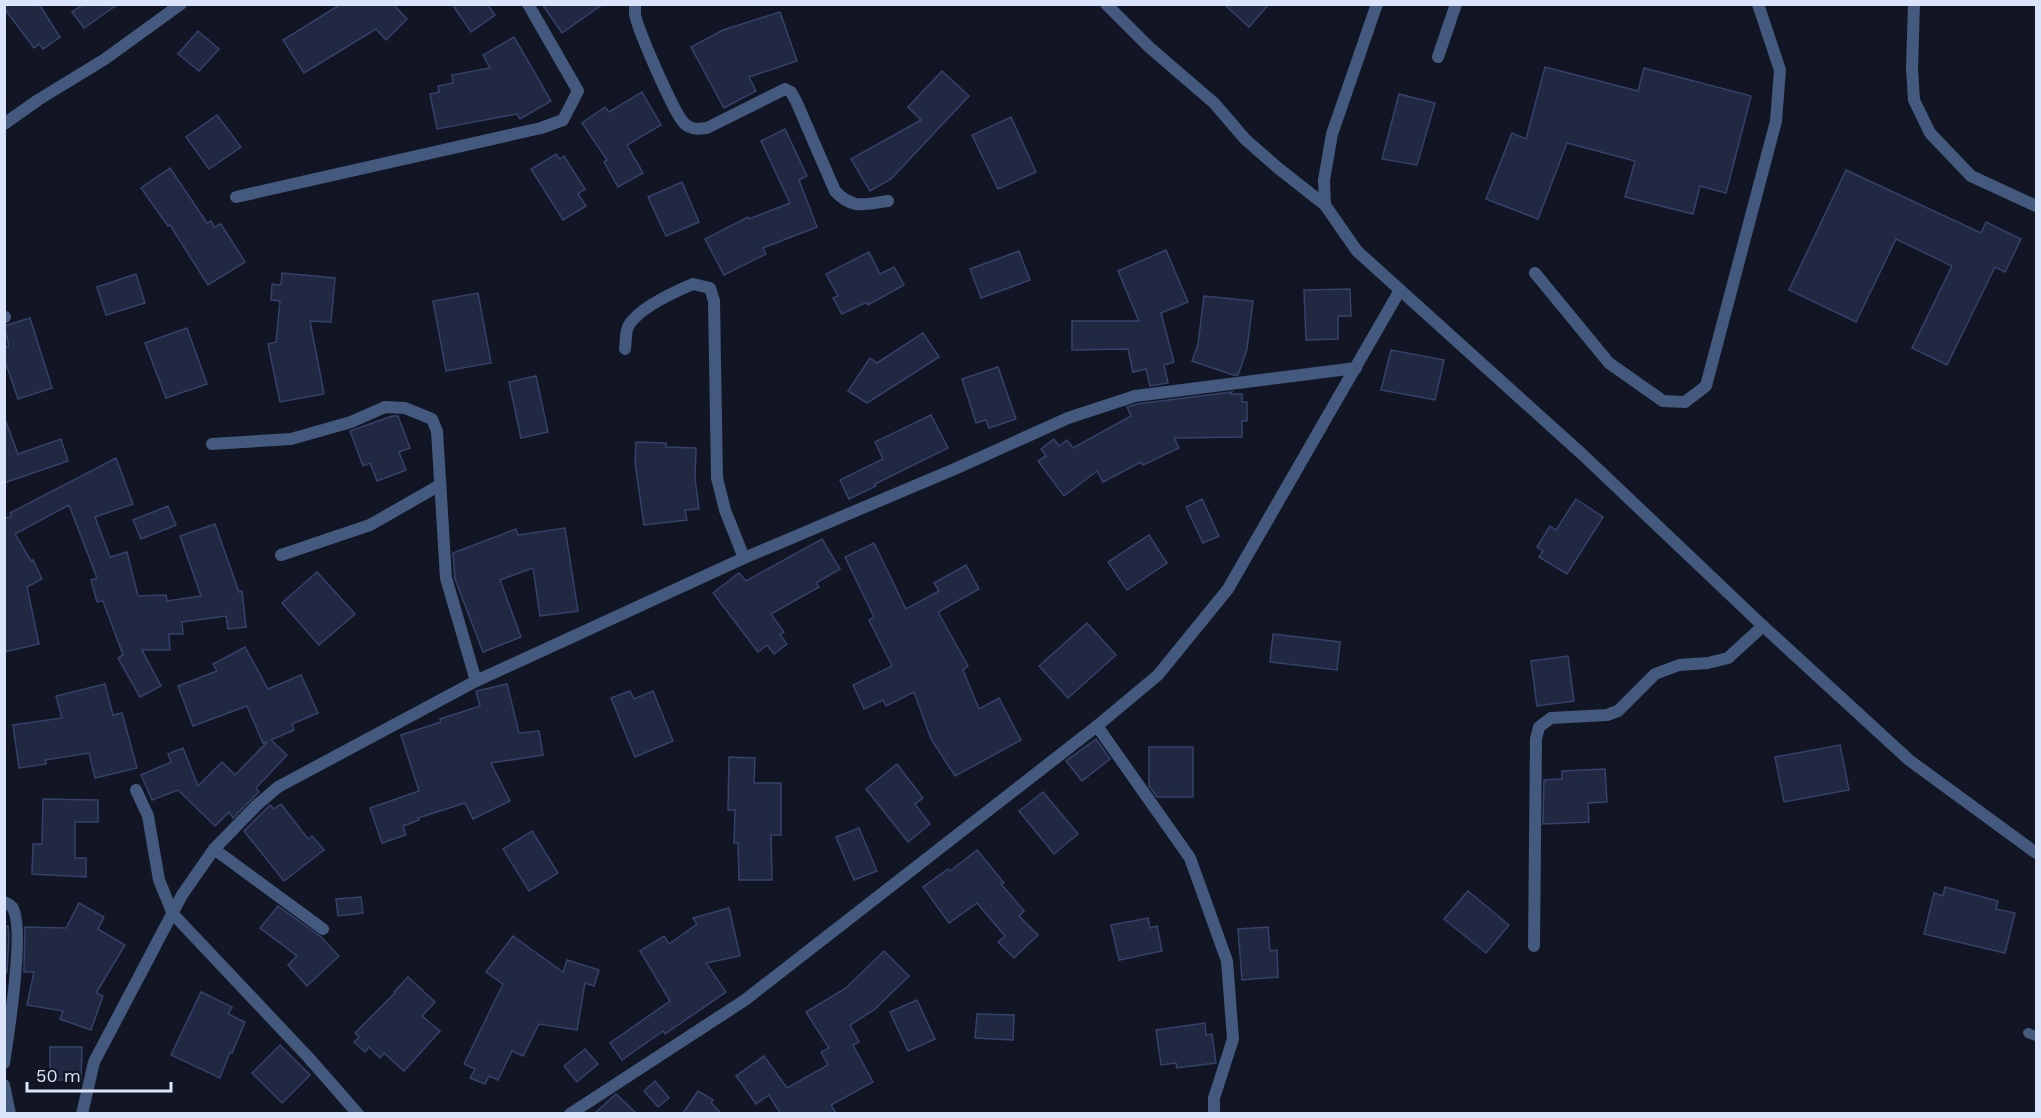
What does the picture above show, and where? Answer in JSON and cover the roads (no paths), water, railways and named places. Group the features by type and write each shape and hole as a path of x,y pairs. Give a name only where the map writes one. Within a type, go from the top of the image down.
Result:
{"street":[{"path":"4,124 105,59 181,4"},
{"path":"236,197 541,128 563,120 579,92 528,4"},
{"path":"635,4 635,14 644,38 674,110 684,124 696,130 707,128 785,89 791,92 796,101 835,191 844,201 856,205 888,201"},
{"path":"1106,4 1149,47 1214,103 1245,139 1325,205 1357,251 1582,455 1763,627 1909,760 2037,853"},
{"path":"1325,205 1324,180 1332,134 1377,4"},
{"path":"1438,57 1456,4"},
{"path":"1535,273 1609,363 1663,401 1685,402 1706,386 1776,121 1779,70 1758,4"},
{"path":"1914,4 1912,68 1914,100 1930,133 1971,176 2037,206"},
{"path":"625,349 627,327 636,316 666,296 693,284 710,288 714,301 717,478 725,510 744,558"},
{"path":"570,1113 745,1000 1097,726 1158,675 1228,589 1400,290"},
{"path":"82,1113 94,1062 182,895 214,849 278,786 476,681 744,558 957,468 1068,418 1135,396 1356,369"},
{"path":"212,444 291,439 351,422 385,407 405,408 432,418 437,431 446,578 476,681"},
{"path":"281,555 370,525 440,485"},
{"path":"1534,946 1536,739 1539,727 1551,718 1607,715 1618,711 1655,674 1679,665 1708,663 1728,658 1763,627"},
{"path":"1097,726 1190,858 1227,961 1233,1039 1214,1098 1214,1113"},
{"path":"136,790 148,816 159,880 173,914 358,1113"},
{"path":"214,849 323,929"},
{"path":"4,902 12,907 16,918 16,978 4,1063"},
{"path":"4,1085 10,1113"}]}
